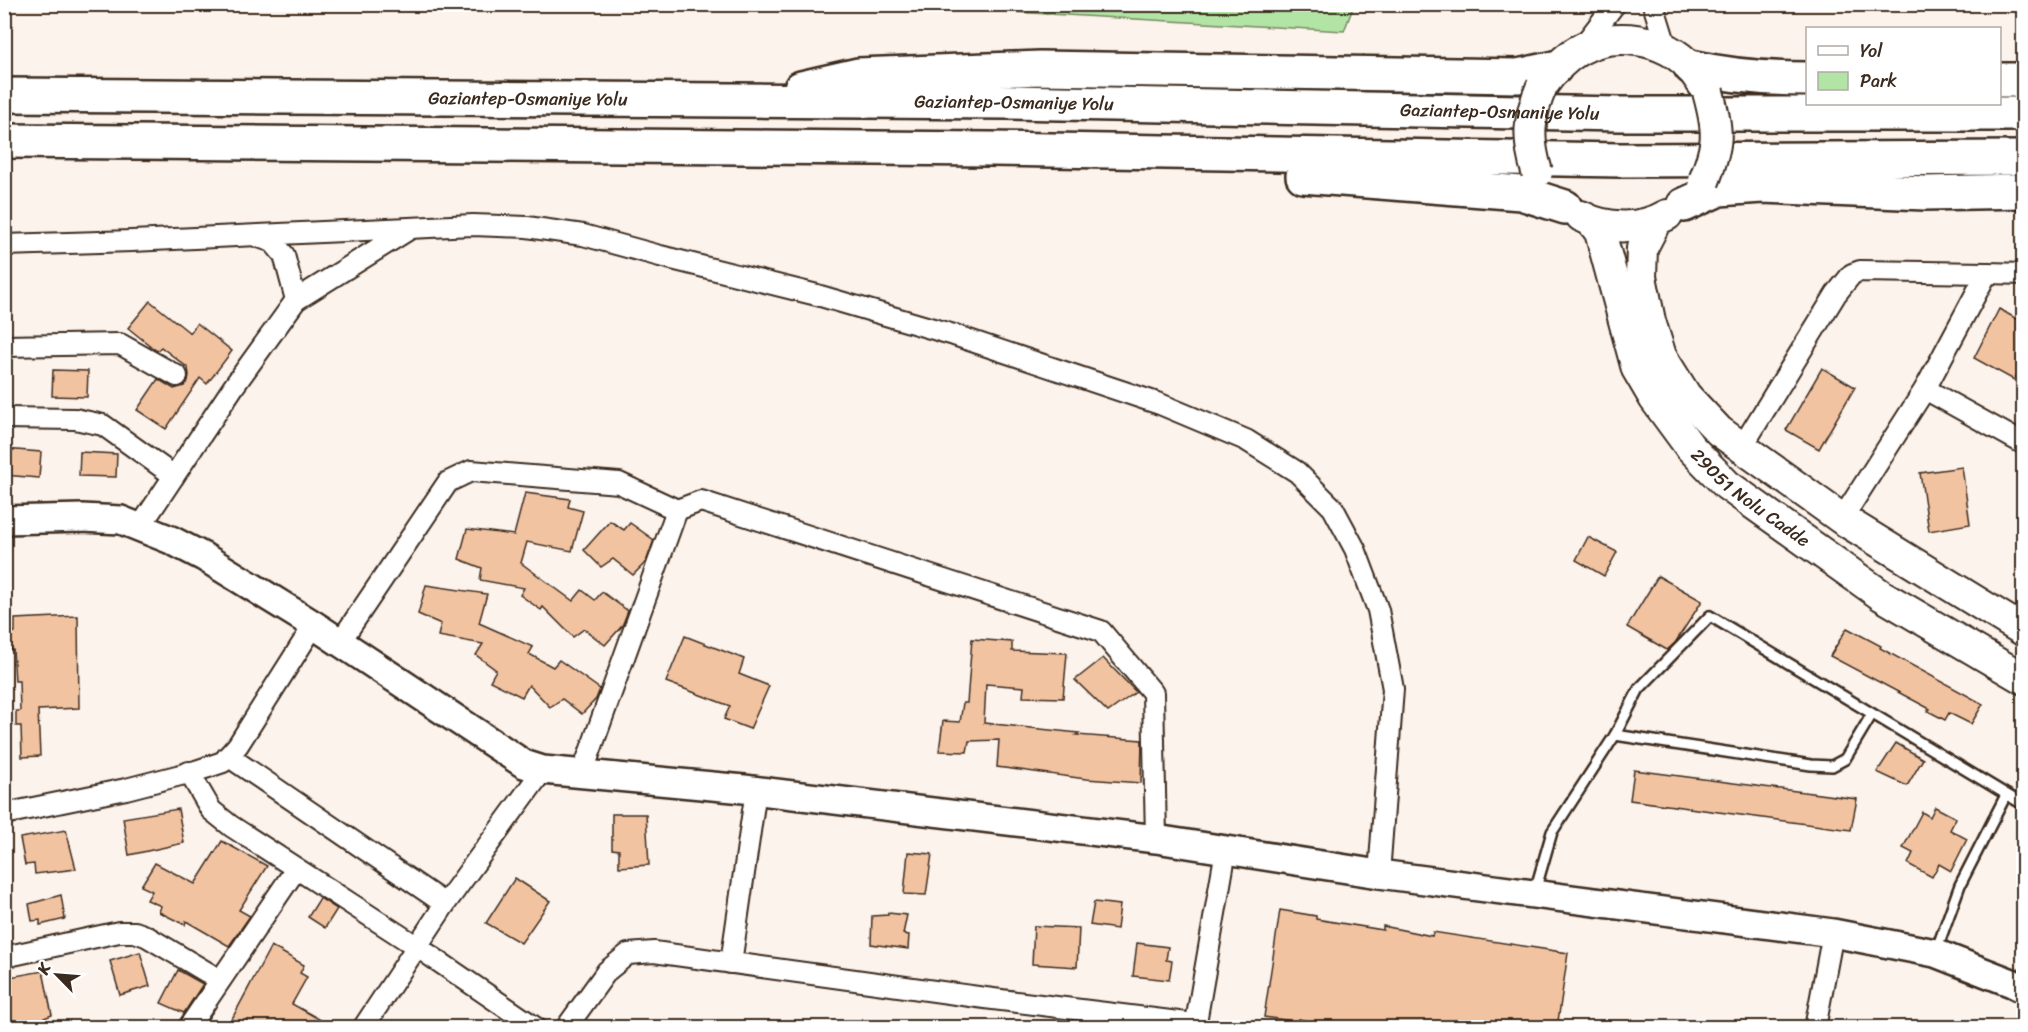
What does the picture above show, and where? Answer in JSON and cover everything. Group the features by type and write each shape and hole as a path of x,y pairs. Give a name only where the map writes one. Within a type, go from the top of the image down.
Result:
{"highway":[{"path":"746,101 858,75 1040,68 1518,76 1559,68"},
{"path":"1688,70 1782,79 1806,79"},
{"path":"2001,80 2024,80"},
{"name":"Gaziantep-Osmaniye Yolu","path":"4,96 1006,102 1620,114 2024,114"},
{"path":"4,141 990,149 1620,160 2024,158"},
{"path":"698,147 781,170 1318,176 1521,193 1565,207"},
{"path":"1694,193 1762,186 1924,193 2024,191"}],"main road":[{"path":"1608,40 1638,40 1688,70 1716,122 1715,153 1694,193 1656,221 1625,227 1593,223 1565,207 1549,192 1537,172 1531,151 1529,129 1533,106 1559,68 1608,40"},
{"name":"29051 Nolu Cadde","path":"1656,221 1642,248 1641,277 1650,321 1661,356 1686,396 1719,431 1842,519 2024,631"},
{"name":"29051 Nolu Cadde","path":"1593,223 1600,232 1637,369 1654,398 1690,447 1727,484 1881,595 2024,679"}],"street":[{"path":"1559,68 1615,4"},
{"path":"1653,4 1688,70"},
{"path":"4,245 473,225 517,226 584,235 817,295 954,334 1160,404 1246,440 1297,472 1333,508 1355,549 1377,610 1393,689 1379,874"},
{"path":"140,527 234,386 297,300 412,227"},
{"path":"254,235 273,242 284,255 297,300"},
{"path":"1742,447 1836,294 1852,274 1860,271 2024,274"},
{"path":"1842,519 1925,389 1987,273"},
{"path":"4,346 120,344 177,376"},
{"path":"1925,389 2024,444"},
{"path":"4,418 75,419 103,425 174,476"},
{"path":"340,642 448,482 471,471 619,483 677,510 701,501 1101,631 1153,693 1156,838"},
{"path":"582,774 677,510"},
{"path":"4,520 82,518 121,520 140,527 204,558 314,625 524,765 543,770 756,790 1156,838 1379,874 1833,933 1935,953 2024,989"},
{"path":"4,814 126,789 223,762 238,745 314,625"},
{"path":"228,756 445,904"},
{"path":"363,1028 445,904 543,770"},
{"path":"189,772 211,810 231,826 417,946 536,1028"},
{"path":"731,963 756,790"},
{"path":"566,1028 607,971 628,954 654,952 1195,1026 1226,850"},
{"path":"188,1028 296,869"},
{"path":"4,957 118,932 135,932 157,941 220,980"},
{"path":"1815,1028 1833,933"}],"lane":[{"path":"1534,894 1552,832 1615,735 1639,689 1710,616 2024,805"},
{"path":"1615,735 1811,765 1832,766 1845,759 1872,714"},
{"path":"1935,953 1960,885 2006,795"}],"green space":[{"path":"1354,4 1344,31 892,5"}],"building":[{"path":"150,301 190,333 197,323 232,351 207,384 200,378 166,429 137,410 158,379 174,389 184,386 189,375 188,368 161,347 157,351 128,328"},
{"path":"1999,309 2024,323 2024,362 2014,380 1974,358"},
{"path":"1822,368 1855,387 1819,449 1786,430"},
{"path":"53,370 88,371 87,397 52,396"},
{"path":"4,449 41,452 39,478 4,475"},
{"path":"80,452 117,454 116,477 79,476"},
{"path":"1962,467 1970,524 1929,531 1920,473"},
{"path":"525,493 570,499 568,507 583,511 572,551 527,542 521,563 573,601 582,590 595,600 602,592 628,611 622,626 605,645 584,629 573,637 543,607 541,610 520,595 524,588 480,580 482,568 459,559 467,529 514,535"},
{"path":"610,521 624,530 630,523 654,540 646,562 633,575 613,559 601,567 584,550"},
{"path":"1588,537 1617,552 1604,576 1576,560"},
{"path":"1658,576 1702,601 1675,643 1667,650 1627,627"},
{"path":"426,585 487,594 479,623 533,647 529,654 553,667 559,660 600,689 596,699 582,714 562,699 550,707 529,685 522,697 490,681 496,670 476,655 483,644 438,636 441,624 418,614"},
{"path":"78,616 79,708 38,710 40,756 22,757 21,726 16,726 16,711 20,711 19,681 15,681 10,633 15,632 15,619"},
{"path":"1847,628 1983,704 1971,724 1949,713 1945,720 1928,711 1930,709 1830,656"},
{"path":"685,636 744,659 739,674 769,686 750,729 724,719 730,706 666,682"},
{"path":"972,639 1012,642 1012,651 1067,653 1063,698 1023,697 1024,687 986,684 984,723 1079,733 1076,735 1142,740 1141,783 1086,779 997,767 999,740 969,741 967,752 939,751 943,721 960,722 963,703 967,703"},
{"path":"1103,658 1136,692 1108,712 1075,680"},
{"path":"1896,743 1923,759 1907,786 1877,772"},
{"path":"1634,770 1857,799 1851,830 1630,800"},
{"path":"1935,807 1956,818 1950,830 1967,839 1951,871 1939,864 1932,877 1908,864 1913,853 1903,848 1922,812 1930,817"},
{"path":"178,809 184,843 129,855 123,818"},
{"path":"612,814 646,814 649,865 619,867 619,850 612,849"},
{"path":"66,830 76,869 35,874 34,864 25,865 20,838"},
{"path":"222,841 267,866 239,910 250,916 229,946 186,921 185,925 159,912 161,906 147,900 152,891 141,886 155,863 195,884"},
{"path":"908,852 932,854 926,895 904,894"},
{"path":"515,878 550,901 521,943 486,923"},
{"path":"61,895 65,919 40,925 40,920 32,921 29,904"},
{"path":"320,898 337,909 325,928 308,917"},
{"path":"1094,902 1120,905 1117,929 1090,925"},
{"path":"1280,910 1316,916 1316,919 1383,930 1383,926 1432,936 1433,932 1568,953 1557,1028 1339,1028 1299,1019 1299,1022 1264,1017"},
{"path":"888,913 907,915 903,934 909,935 908,949 871,944 872,916 888,915"},
{"path":"1034,926 1079,928 1077,967 1032,964"},
{"path":"1137,943 1168,947 1166,960 1172,961 1169,980 1133,976"},
{"path":"271,946 304,965 300,973 307,977 292,1004 335,1028 227,1028"},
{"path":"140,952 150,986 120,995 110,961"},
{"path":"178,970 203,984 184,1013 161,1003"},
{"path":"43,971 52,1015 44,1018 45,1028 13,1028 4,978"}]}
